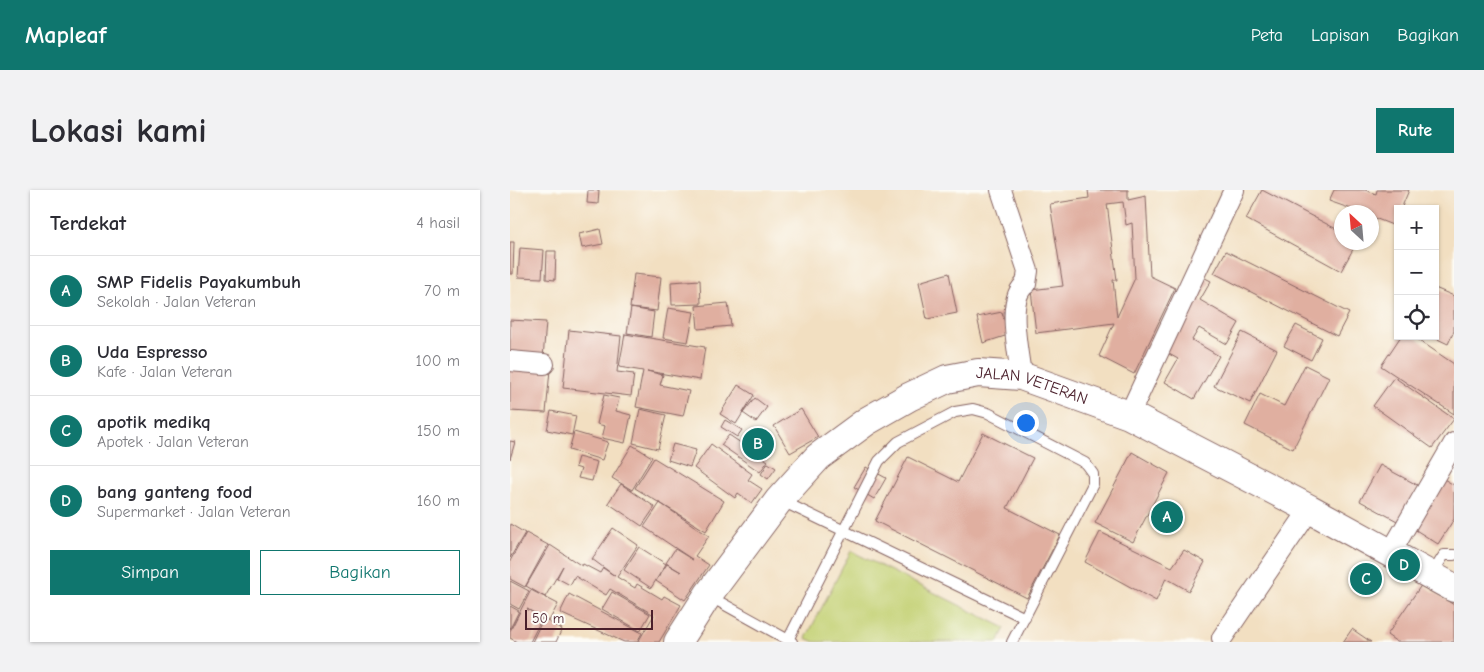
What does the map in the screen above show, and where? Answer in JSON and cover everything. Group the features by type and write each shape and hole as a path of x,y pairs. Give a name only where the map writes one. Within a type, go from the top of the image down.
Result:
{"main road":[{"name":"JALAN VETERAN","path":"678,642 708,595 779,500 818,457 866,421 909,397 947,380 978,373 1021,376 1130,415 1310,508 1443,582"}],"street":[{"path":"1002,190 1028,271 1026,284 1018,289 1014,303 1021,376"},
{"path":"1130,415 1234,190"},
{"path":"510,360 544,364"},
{"path":"1391,552 1454,442"},
{"path":"1222,638 1310,508"}],"lane":[{"path":"708,595 790,641 879,461 898,442 955,412 973,409 988,413 1085,463 1093,474 1093,484 1012,642"},
{"path":"779,500 1025,618"},
{"path":"1443,582 1444,555 1454,555"}],"green space":[{"path":"851,551 1005,628 998,642 815,642 806,638"}],"building":[{"path":"588,190 599,190 598,204 587,203"},
{"path":"1088,190 1128,190 1128,200 1146,196 1150,276 1175,288 1134,374 1099,356 1114,323 1036,333 1031,290 1063,286 1050,204 1089,198","holes":["1123,202 1126,225 1132,223 1135,278 1117,317 1113,280 1117,280 1107,204"]},
{"path":"1262,190 1334,228 1334,250 1353,250 1341,271 1246,219"},
{"path":"1334,190 1365,190 1376,194 1377,190 1409,190 1403,205 1394,205 1394,226 1379,220 1379,205 1340,205 1329,201"},
{"path":"600,229 603,244 582,248 579,234"},
{"path":"510,242 514,242 513,274 510,274"},
{"path":"520,248 544,250 542,278 518,277"},
{"path":"547,251 556,251 555,280 546,279"},
{"path":"1226,251 1349,313 1337,336 1214,273"},
{"path":"949,273 957,313 927,319 919,282"},
{"path":"634,274 661,277 657,311 630,308"},
{"path":"1203,277 1211,281 1200,300 1239,323 1227,344 1199,328 1192,340 1219,356 1194,399 1165,382 1178,359 1160,349"},
{"path":"700,280 701,304 672,305 671,282"},
{"path":"1439,290 1454,296 1454,331 1448,344 1439,340"},
{"path":"728,303 731,326 698,329 696,306"},
{"path":"631,308 654,312 651,337 627,333"},
{"path":"668,308 694,312 688,342 663,338"},
{"path":"1002,312 1008,335 983,343 977,317"},
{"path":"510,320 546,322 543,358 510,356"},
{"path":"1296,325 1322,338 1311,360 1284,346"},
{"path":"569,330 621,336 617,372 634,374 631,396 563,388"},
{"path":"1242,332 1277,350 1250,403 1214,386"},
{"path":"625,334 705,347 700,380 647,371 663,375 660,385 689,391 683,416 636,407 643,371 619,367"},
{"path":"1398,340 1419,340 1454,364 1454,414 1381,366"},
{"path":"1305,365 1329,377 1293,449 1245,425 1260,394 1284,406"},
{"path":"510,367 550,370 546,413 510,411"},
{"path":"1394,377 1454,419 1432,448 1373,406"},
{"path":"738,385 754,395 736,424 720,414"},
{"path":"604,395 619,398 616,411 631,415 625,443 602,438 605,426 597,424"},
{"path":"755,398 767,407 756,422 743,413"},
{"path":"640,409 666,415 658,449 633,443"},
{"path":"801,409 818,437 790,453 774,426"},
{"path":"551,411 576,416 572,435 547,430"},
{"path":"725,420 742,430 737,437 721,427"},
{"path":"574,432 608,442 602,460 569,450"},
{"path":"983,433 1033,458 1007,508 1060,535 1027,598 875,521 908,457 958,482"},
{"path":"729,435 768,461 760,472 721,445"},
{"path":"510,441 515,442 510,459"},
{"path":"673,444 696,450 690,467 668,460"},
{"path":"711,444 752,474 748,480 762,489 752,503 738,493 735,498 694,468"},
{"path":"632,445 652,457 632,490 612,478"},
{"path":"1132,452 1169,473 1133,542 1095,523"},
{"path":"578,457 597,462 592,481 578,478 581,469 575,467"},
{"path":"654,458 724,501 706,531 635,488"},
{"path":"768,463 776,468 768,479 761,474"},
{"path":"1380,465 1419,486 1399,522 1360,501"},
{"path":"866,467 886,478 874,499 854,487"},
{"path":"1442,478 1454,485 1454,519 1438,544 1411,527"},
{"path":"621,484 655,507 642,526 608,503"},
{"path":"660,503 709,536 695,556 709,565 685,600 656,581 667,564 681,572 666,563 675,549 693,560 644,527"},
{"path":"510,524 525,533 510,558"},
{"path":"613,528 638,545 617,577 635,588 637,584 662,599 664,596 681,605 659,642 638,642 654,615 610,589 606,595 575,576 570,585 557,578 563,566 545,597 526,586 550,545 582,566 583,564 600,573 603,568 615,576 592,559"},
{"path":"1100,532 1172,567 1184,550 1205,562 1189,591 1166,578 1156,601 1085,562"},
{"path":"526,533 548,545 525,587 510,579 510,561"},
{"path":"639,547 666,564 651,588 624,570"},
{"path":"510,581 529,591 519,609 510,604"},
{"path":"1422,584 1454,605 1454,642 1397,642 1387,635"},
{"path":"531,590 558,604 549,621 527,609 542,618 530,642 517,642 510,638 510,631"},
{"path":"612,592 650,614 640,631 602,609"},
{"path":"569,594 642,633 637,642 624,642 560,613"},
{"path":"510,606 519,611 510,629"},
{"path":"543,619 562,629 556,642 532,642"},
{"path":"1352,629 1371,642 1343,642"}],"place":[{"name":"Uda Espresso","path":"758,444"},
{"name":"SMP Fidelis Payakumbuh","path":"1167,517"},
{"name":"bang ganteng food","path":"1404,565"},
{"name":"apotik medikq","path":"1366,579"}]}
